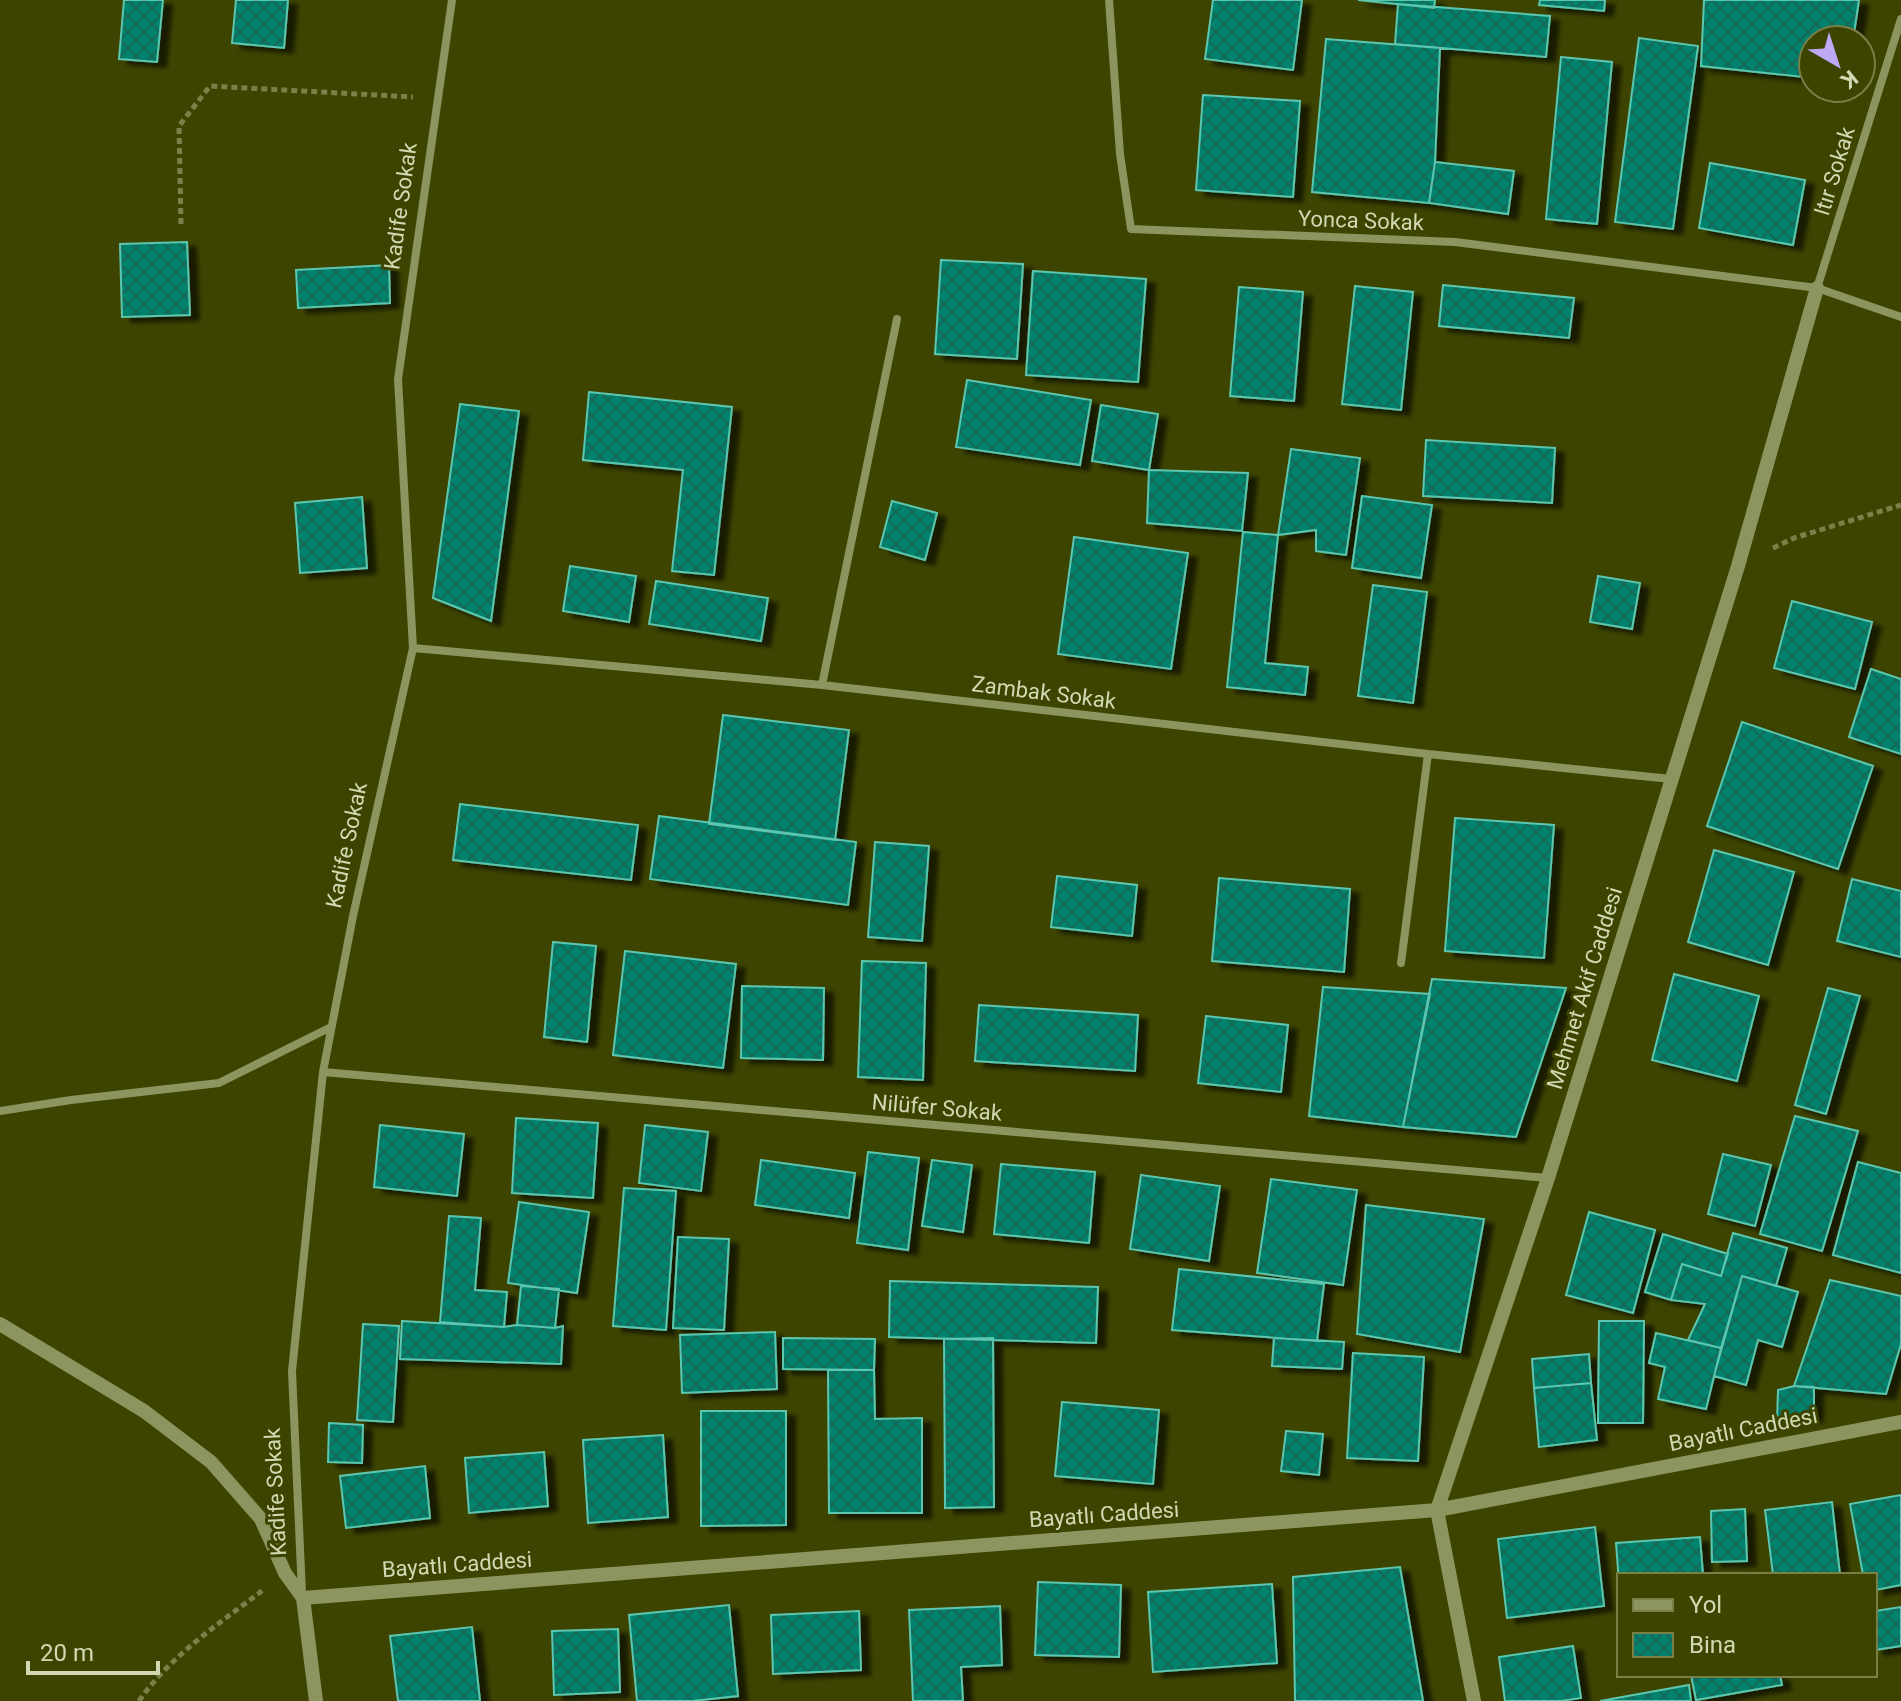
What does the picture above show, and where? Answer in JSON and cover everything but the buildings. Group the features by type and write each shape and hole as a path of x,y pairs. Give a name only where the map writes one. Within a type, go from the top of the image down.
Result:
{"street":[{"name":"Kadife Sokak","path":"316,1701 303,1598 292,1371 323,1072 356,901 413,648 398,379 452,0"},
{"name":"Yonca Sokak","path":"1109,0 1120,154 1131,229 1455,242 1817,288"},
{"name":"Itır Sokak","path":"1817,288 1901,19"},
{"path":"1817,288 1901,317"},
{"name":"Mehmet Akif Caddesi","path":"1474,1701 1437,1510 1548,1178 1738,566 1817,288"},
{"path":"822,685 897,319"},
{"name":"Zambak Sokak","path":"413,648 822,685 1671,779"},
{"path":"1401,963 1428,754"},
{"path":"0,1111 219,1083 331,1027"},
{"name":"Nilüfer Sokak","path":"323,1072 1548,1178"},
{"path":"0,1324 144,1411 211,1462 261,1519 285,1573 303,1598"},
{"name":"Bayatlı Caddesi","path":"303,1598 1437,1510 1901,1422"}],"path":[{"path":"181,224 179,126 210,86 438,99"},
{"path":"1738,566 1794,538 1901,505"},
{"path":"139,1701 150,1686 207,1633 285,1573"}]}
